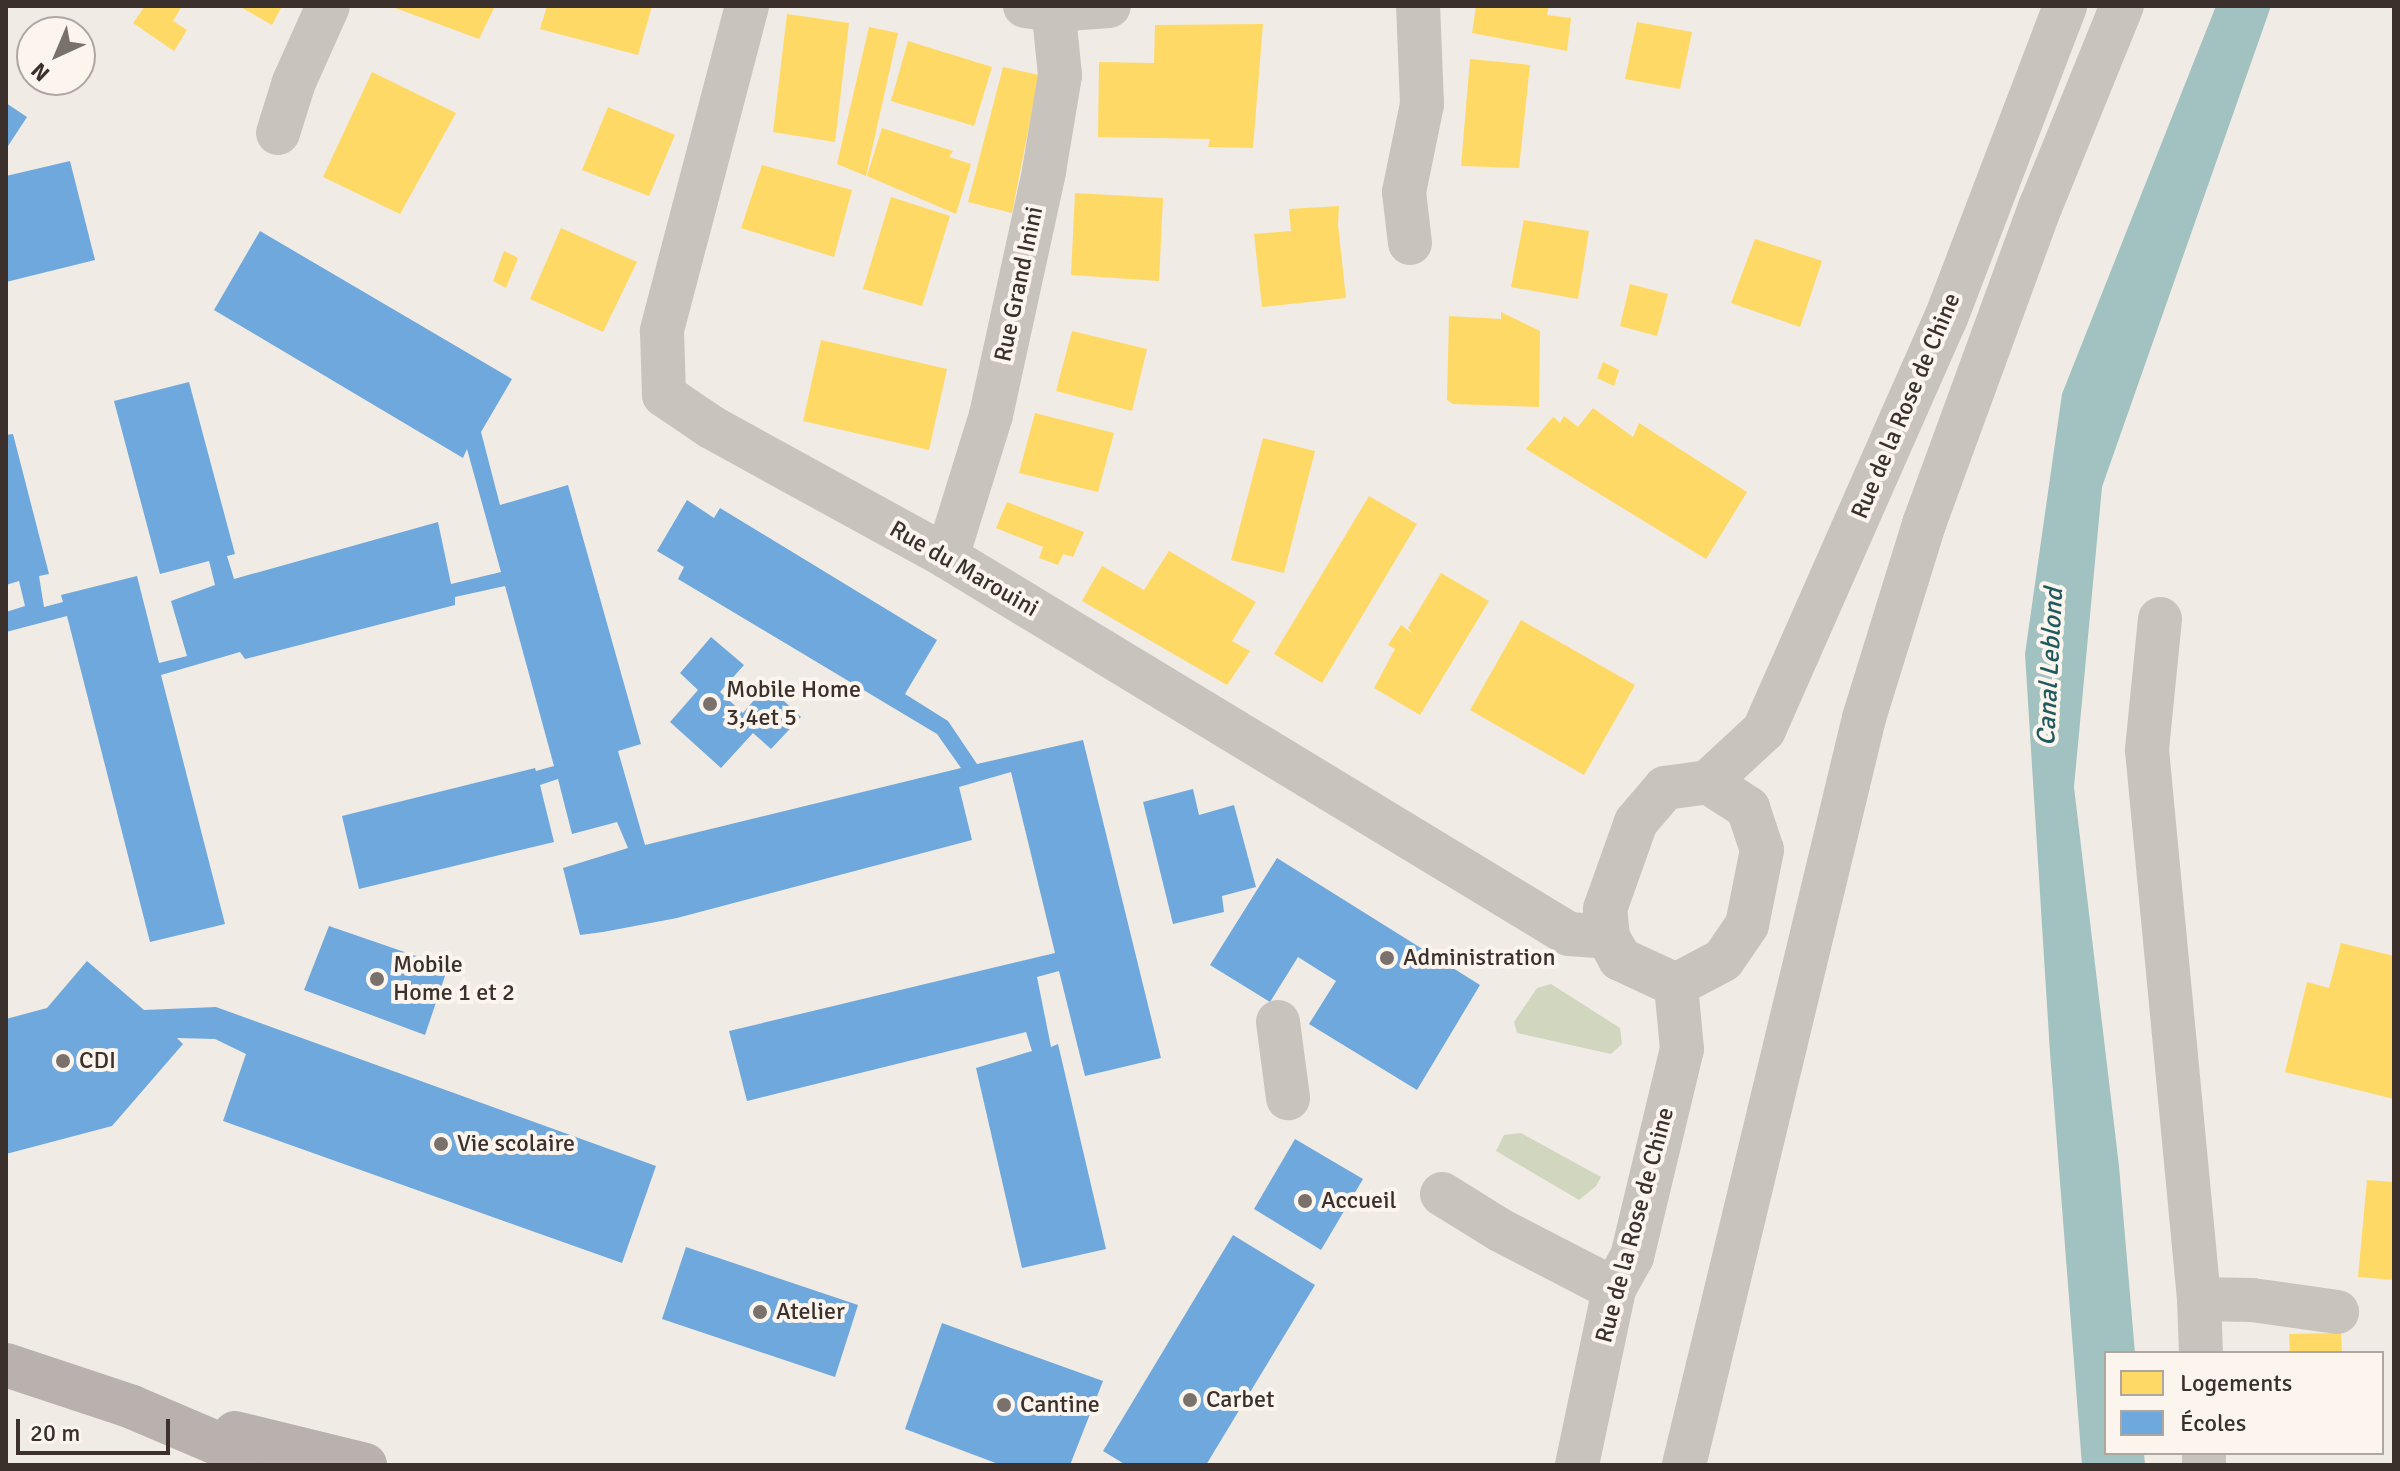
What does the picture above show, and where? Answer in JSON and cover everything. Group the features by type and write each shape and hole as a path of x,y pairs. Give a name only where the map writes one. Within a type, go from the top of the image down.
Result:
{"main road":[{"path":"6,1365 132,1407 365,1465"},
{"path":"132,1407 268,1465"}],"street":[{"path":"278,133 294,82 328,6"},
{"name":"Rue du Marouini","path":"747,6 662,331 664,395 711,427 947,557 1569,934 1608,937"},
{"path":"1044,7 1109,6"},
{"path":"1410,243 1404,192 1422,104 1418,6"},
{"name":"Rue de la Rose de Chine","path":"1708,782 1764,730 1946,318 2065,6"},
{"path":"1684,1465 1864,718 1929,510 2041,205 2122,6"},
{"name":"Rue Grand Inini","path":"947,557 991,415 1044,171 1060,75 1044,7"},
{"path":"2160,619 2147,750 2199,1299 2201,1351"},
{"path":"1708,782 1748,808 1762,850 1747,925 1723,960 1676,985 1620,959 1608,937 1605,909 1636,822 1665,788 1708,782"},
{"name":"Rue de la Rose de Chine","path":"1577,1465 1614,1289 1632,1257 1682,1049 1676,985"},
{"path":"1278,1022 1288,1098"},
{"path":"1442,1194 1529,1246 1614,1289"},
{"path":"2199,1299 2252,1300 2337,1312"}],"green space":[{"path":"1551,984 1620,1028 1622,1044 1611,1054 1517,1033 1514,1022 1537,988"},
{"path":"1521,1133 1601,1177 1596,1186 1579,1200 1496,1151 1504,1135"}],"water":[{"name":"Canal Leblond","path":"2216,6 2271,6 2102,487 2074,787 2119,1166 2135,1351 2104,1351 2104,1455 2144,1455 2145,1465 2082,1465 2050,1053 2025,654 2062,394"}],"building: Logements":[{"path":"145,6 182,6 173,21 187,30 174,51 133,23"},
{"path":"239,6 282,6 272,25"},
{"path":"390,6 495,6 479,39"},
{"path":"547,6 652,6 638,55 540,29"},
{"path":"1476,6 1549,6 1547,15 1571,18 1567,51 1472,33"},
{"path":"787,14 849,23 835,142 773,132"},
{"path":"1637,22 1692,32 1680,89 1625,79"},
{"path":"1263,24 1253,148 1208,147 1210,139 1098,137 1099,62 1154,63 1155,25"},
{"path":"869,27 898,33 866,176 837,164"},
{"path":"908,41 992,67 974,126 891,101"},
{"path":"1470,59 1530,65 1519,168 1461,166"},
{"path":"1003,67 1039,75 1012,213 968,202"},
{"path":"372,72 456,113 400,214 323,177"},
{"path":"608,107 675,135 649,196 582,170"},
{"path":"882,128 953,151 949,157 971,164 956,214 867,176"},
{"path":"762,165 852,190 834,257 741,228"},
{"path":"1075,193 1163,198 1159,281 1071,275"},
{"path":"891,197 950,216 922,306 863,289"},
{"path":"1339,206 1338,225 1346,298 1262,307 1254,234 1291,231 1289,209"},
{"path":"1524,220 1589,231 1578,299 1511,287"},
{"path":"561,228 637,262 603,332 530,299"},
{"path":"1755,239 1822,261 1800,327 1731,303"},
{"path":"504,251 518,258 506,288 493,281"},
{"path":"1630,284 1668,294 1657,336 1620,326"},
{"path":"1501,312 1540,331 1539,407 1453,404 1447,400 1449,316 1501,319"},
{"path":"1072,331 1147,349 1132,411 1056,391"},
{"path":"821,340 947,369 929,450 803,421"},
{"path":"1603,362 1619,370 1614,386 1597,378"},
{"path":"1593,408 1633,437 1639,423 1747,492 1706,559 1526,449 1553,417 1560,423 1564,416 1578,427"},
{"path":"1035,413 1114,433 1098,492 1019,473"},
{"path":"1263,438 1315,451 1284,573 1231,560"},
{"path":"1369,496 1417,524 1322,683 1274,654"},
{"path":"1007,502 1084,532 1073,557 1063,554 1058,565 1039,558 1043,547 996,528"},
{"path":"1169,551 1256,602 1232,641 1250,651 1227,685 1082,601 1102,566 1144,590"},
{"path":"1441,573 1489,601 1420,715 1374,688 1395,649 1388,645 1401,625 1413,634 1408,628"},
{"path":"1521,620 1635,685 1584,775 1470,710"},
{"path":"2341,943 2394,956 2394,1099 2285,1072 2307,982 2329,988"},
{"path":"2367,1180 2394,1182 2394,1280 2358,1277"},
{"path":"2341,1333 2342,1351 2290,1351 2289,1334"}],"building: Écoles":[{"path":"6,103 27,117 6,149"},
{"path":"70,161 95,260 6,282 6,176"},
{"path":"260,231 512,379 481,432 500,505 568,485 641,744 618,751 645,845 961,768 937,734 678,579 684,567 657,551 687,500 714,518 720,508 937,640 905,694 948,721 977,764 1083,740 1161,1058 1085,1076 1059,971 1037,977 1051,1047 1058,1044 1106,1249 1022,1268 976,1068 1032,1051 1026,1032 747,1101 729,1031 1055,953 1011,772 959,787 972,840 677,918 603,932 580,935 563,868 628,848 617,822 572,834 558,779 540,785 554,842 359,889 342,816 535,768 536,771 554,766 505,586 455,597 455,605 245,659 240,652 161,675 225,924 150,942 67,616 6,632 6,612 25,606 19,581 6,585 6,435 13,434 49,574 39,576 44,607 63,602 61,595 137,576 159,663 187,656 171,601 215,585 209,561 160,574 114,401 189,382 235,554 227,556 234,579 438,522 451,584 501,572 467,449 463,458 214,310"},
{"name":"Mobile Home 3,4et 5","path":"711,637 744,665 720,692 743,713 767,685 801,717 771,749 753,733 721,768 670,722 698,690 680,673"},
{"path":"1193,789 1199,815 1234,805 1256,887 1222,896 1224,912 1173,924 1143,802"},
{"path":"1277,858 1480,985 1417,1090 1309,1024 1336,981 1298,957 1270,1002 1210,965"},
{"name":"Mobile Home 1 et 2","path":"329,926 448,967 425,1035 304,990"},
{"path":"87,961 144,1010 216,1007 656,1166 622,1263 223,1121 246,1054 215,1039 177,1038 183,1044 112,1126 6,1154 6,1019 47,1008"},
{"name":"Accueil","path":"1295,1139 1363,1179 1321,1250 1254,1209"},
{"name":"Carbet","path":"1233,1235 1315,1285 1206,1465 1126,1465 1103,1451"},
{"name":"Atelier","path":"686,1247 858,1305 835,1377 662,1319"},
{"name":"Cantine","path":"942,1323 1103,1381 1070,1465 1001,1465 905,1429"}],"place":[{"name":"Mobile Home 3,4et 5","path":"710,704"},
{"name":"Administration","path":"1387,958"},
{"name":"Mobile Home 1 et 2","path":"377,979"},
{"name":"CDI","path":"63,1061"},
{"name":"Vie scolaire","path":"441,1144"},
{"name":"Accueil","path":"1305,1201"},
{"name":"Atelier","path":"760,1312"},
{"name":"Carbet","path":"1190,1400"},
{"name":"Cantine","path":"1004,1405"}]}
